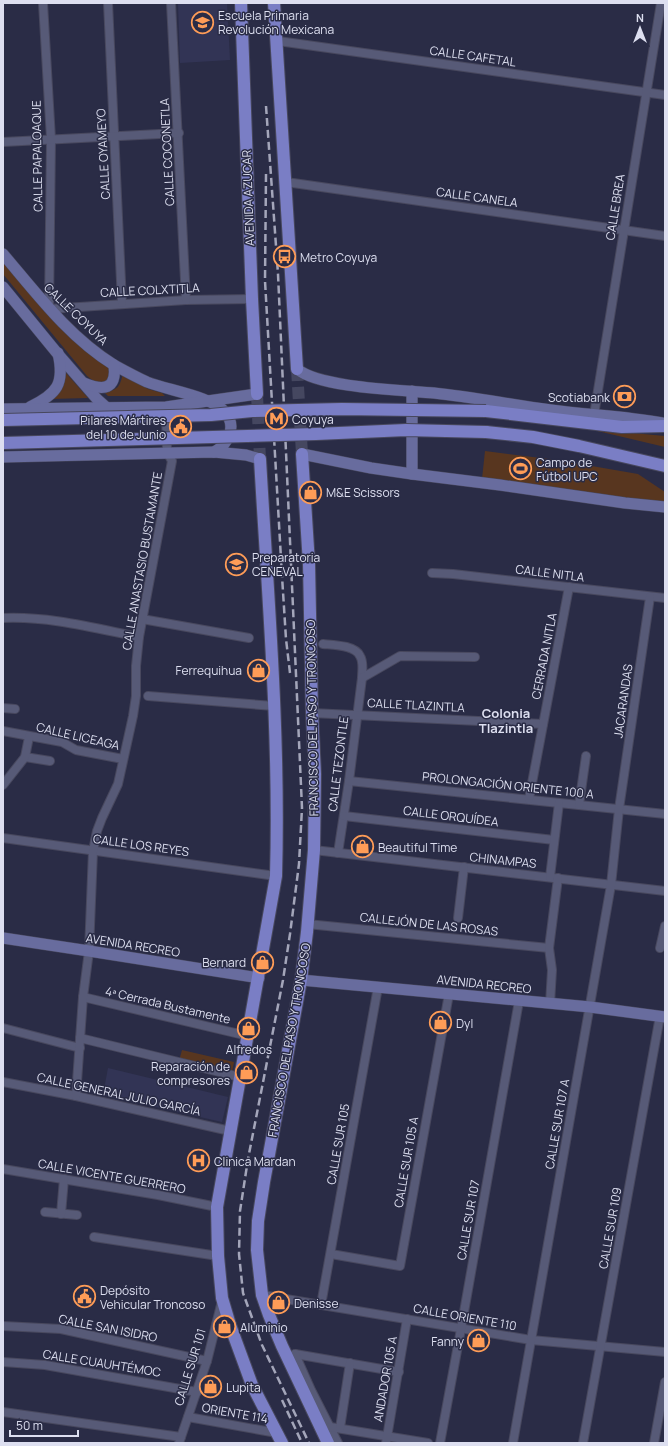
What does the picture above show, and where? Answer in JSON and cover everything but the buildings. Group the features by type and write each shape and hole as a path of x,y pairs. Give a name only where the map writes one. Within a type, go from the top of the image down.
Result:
{"main road":[{"name":"AVENIDA AZUCAR","path":"241,3 257,394"},
{"path":"274,3 278,41 297,369"},
{"path":"3,420 203,415 252,411 342,408 486,411 622,427 665,425"},
{"path":"3,443 323,434 406,430 486,432 548,440 665,466"},
{"name":"FRANCISCO DEL PASO Y TRONCOSO","path":"302,454 309,564 312,712 315,774 314,850 301,980 264,1182 258,1221 257,1250 262,1295 282,1346 307,1391 328,1443"},
{"path":"260,459 274,706 277,832 276,876 217,1207 218,1256 222,1298 230,1325 252,1385 280,1438"},
{"path":"648,462 665,474"}],"street":[{"name":"CALLE PAPALOAQUE","path":"43,3 51,139 49,309"},
{"name":"CALLE OYAMEYO","path":"108,3 122,303"},
{"name":"CALLE COCONETLA","path":"171,3 186,300"},
{"name":"CALLE BREA","path":"594,414 661,3"},
{"name":"CALLE CAFETAL","path":"278,41 665,95"},
{"path":"3,142 114,135 178,133"},
{"name":"CALLE CANELA","path":"286,182 665,236"},
{"name":"CALLE COYUYA","path":"3,254 49,309 88,347 114,365 147,382 210,401"},
{"path":"3,287 57,353 107,408"},
{"name":"CALLE COLXTITLA","path":"49,309 122,303 252,299"},
{"path":"26,408 48,398 56,389 60,371 57,353"},
{"path":"83,382 95,388 104,387 111,384 114,378 114,365"},
{"path":"297,369 311,377 334,382 434,393 550,410 638,418 665,425"},
{"path":"412,391 412,474"},
{"path":"3,409 166,407 257,394"},
{"path":"210,401 226,413 229,417 231,427 231,432 226,442 214,452"},
{"name":"CALLE ANASTASIO BUSTAMANTE","path":"76,1096 83,997 89,950 93,851 97,831 118,784 133,716 136,696 136,666 139,637 172,461 167,452 166,407"},
{"path":"3,457 214,452 246,455 260,459"},
{"path":"302,454 412,474 625,503 665,507"},
{"name":"CALLE NITLA","path":"432,573 453,574 665,598"},
{"name":"CERRADA NITLA","path":"529,800 569,587"},
{"name":"JACARANDAS","path":"619,809 650,597"},
{"path":"3,618 38,618 139,637"},
{"path":"142,619 249,638"},
{"name":"CALLE TEZONTLE","path":"322,644 345,647 353,650 360,655 362,662 362,678 338,853"},
{"path":"362,678 400,656 475,657"},
{"path":"148,696 274,706"},
{"path":"3,708 15,709"},
{"name":"CALLE TLAZINTLA","path":"312,712 543,724"},
{"name":"CALLE LICEAGA","path":"3,731 62,742 76,750 123,759"},
{"path":"3,785 25,757 29,736"},
{"path":"579,805 586,756"},
{"path":"25,757 50,760"},
{"name":"PROLONGACIÓN ORIENTE 100 A","path":"349,781 665,814"},
{"path":"550,1004 552,970 549,948 554,878 554,840 559,803"},
{"name":"CALLE SUR 107 A","path":"513,1443 611,884 619,809"},
{"name":"CALLE ORQUÍDEA","path":"344,816 554,840"},
{"name":"CALLE LOS REYES","path":"3,838 276,876"},
{"name":"CHINAMPAS","path":"314,850 665,891"},
{"path":"458,918 464,867"},
{"name":"CALLEJÓN DE LAS ROSAS","path":"307,924 549,948"},
{"path":"660,948 665,926"},
{"name":"AVENIDA RECREO","path":"3,938 89,950 259,978"},
{"name":"AVENIDA RECREO","path":"301,980 590,1008 662,1017"},
{"name":"CALLE SUR 105","path":"321,1305 378,987"},
{"name":"CALLE SUR 105 A","path":"331,1254 400,1266 449,994"},
{"name":"4ª Cerrada Bustamente","path":"83,997 248,1036"},
{"name":"CALLE SUR 107","path":"440,1443 519,1001"},
{"name":"CALLE SUR 109","path":"583,1443 662,1017"},
{"path":"3,1028 80,1048"},
{"path":"80,1038 240,1077"},
{"name":"CALLE GENERAL JULIO GARCÍA","path":"3,1082 76,1096 230,1131"},
{"name":"CALLE VICENTE GUERRERO","path":"3,1169 217,1207"},
{"path":"60,1214 64,1179"},
{"path":"45,1212 77,1215"},
{"path":"94,1237 218,1256"},
{"name":"CALLE ORIENTE 110","path":"262,1295 531,1340 665,1352"},
{"name":"CALLE SUR 101","path":"180,1440 207,1361 222,1298"},
{"name":"ANDADOR 105 A","path":"386,1439 408,1319"},
{"name":"CALLE SAN ISIDRO","path":"3,1326 61,1329 207,1361"},
{"path":"338,1443 330,1427 307,1391 295,1354 399,1372"},
{"name":"CALLE CUAUHTÉMOC","path":"3,1362 45,1365 197,1392"},
{"path":"340,1428 350,1363"},
{"path":"654,1443 665,1382"},
{"path":"3,1412 180,1440"},
{"name":"ORIENTE 114","path":"188,1417 280,1438"},
{"path":"330,1427 386,1439 428,1443"}],"shaded area":[{"name":"Escuela Primaria Revolución Mexicana","path":"178,3 227,3 230,60 180,63"},
{"path":"3,256 107,366 110,370 108,381 102,383 97,382 87,376 3,274"},
{"path":"66,373 88,398 50,399"},
{"path":"123,373 148,389 162,393 165,396 108,396 105,393 118,386"},
{"path":"589,429 665,436 665,447"},
{"path":"485,451 557,460 638,474 665,492 665,505 482,479"},
{"path":"182,1050 234,1062 232,1072 179,1061"},
{"path":"108,1068 228,1097 222,1122 103,1095"}],"tunnel":[{"path":"297,369 302,454"},
{"path":"257,394 260,459"}],"railway":[{"path":"266,106 278,274 302,808 299,864 290,934 283,980 248,1159 240,1211 239,1254 243,1293 262,1345 309,1443"},
{"path":"266,174 265,281 286,639 290,673"},
{"path":"282,1400 302,1443"}],"place":[{"name":"Escuela Primaria Revolución Mexicana","path":"203,22"},
{"name":"Metro Coyuya","path":"284,257"},
{"name":"Scotiabank","path":"625,397"},
{"name":"Coyuya","path":"277,419"},
{"name":"Pilares Mártires del 10 de Junio","path":"181,427"},
{"name":"Campo de Fútbol UPC","path":"520,469"},
{"name":"M&E Scissors","path":"311,492"},
{"name":"Preparatoria CENEVAL","path":"237,564"},
{"name":"Ferrequihua","path":"258,670"},
{"name":"Beautiful Time","path":"363,847"},
{"name":"Bernard","path":"262,962"},
{"name":"Dyl","path":"441,1023"},
{"name":"Alfredos","path":"249,1028"},
{"name":"Reparación de compresores","path":"246,1073"},
{"name":"Clinica Mardan","path":"198,1161"},
{"name":"Depósito Vehicular Troncoso","path":"85,1297"},
{"name":"Denisse","path":"278,1303"},
{"name":"Aluminio","path":"225,1327"},
{"name":"Fanny","path":"479,1341"},
{"name":"Lupita","path":"211,1387"}],"district":[{"name":"Colonia Tlazintla","path":"506,720"}]}
